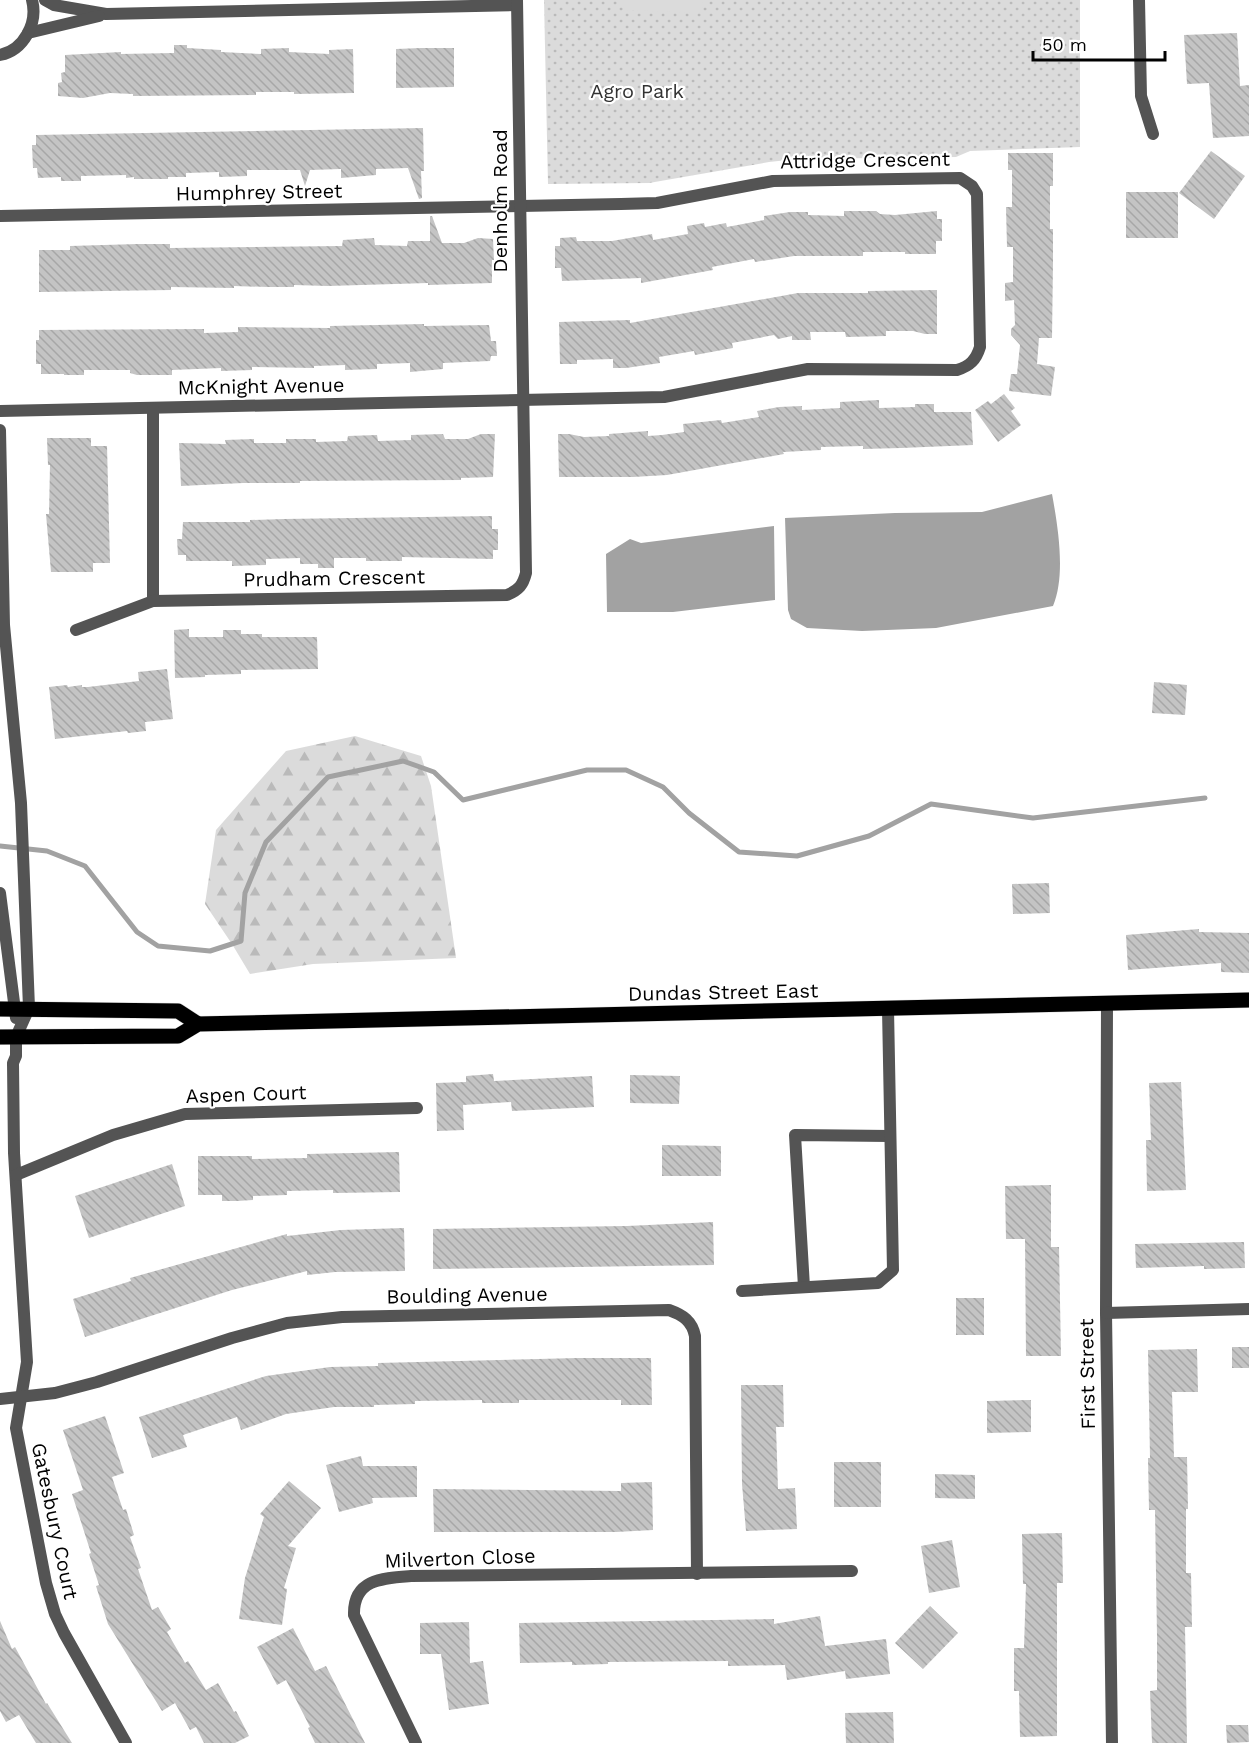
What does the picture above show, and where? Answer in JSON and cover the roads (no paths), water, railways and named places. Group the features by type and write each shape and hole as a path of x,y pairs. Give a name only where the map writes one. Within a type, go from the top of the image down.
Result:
{"main road":[{"name":"Dundas Street East","path":"0,1038 178,1036 198,1024 1249,1000"},
{"name":"Dundas Street East","path":"0,1009 178,1011 198,1024"}],"street":[{"path":"0,67 3,55 22,42 28,33 33,20 32,0"},
{"path":"45,0 54,5 106,14 517,3"},
{"path":"1139,0 1141,96 1154,134"},
{"name":"Denholm Road","path":"517,3 522,401"},
{"path":"28,33 106,14"},
{"name":"Attridge Crescent","path":"519,207 657,202 773,181 960,178 972,186 977,195 980,347 977,357 970,364 957,370 808,369 664,397 522,401"},
{"name":"Humphrey Street","path":"0,216 519,207"},
{"name":"McKnight Avenue","path":"0,411 522,401"},
{"name":"Prudham Crescent","path":"153,601 507,595 516,591 523,584 526,573 522,401"},
{"path":"76,630 153,601 153,408"},
{"path":"0,430 4,626 21,803 22,1008 16,1037"},
{"path":"0,893 22,1008"},
{"name":"First Street","path":"1107,1005 1106,1313 1112,1743"},
{"path":"742,1291 879,1283 893,1270 888,1009"},
{"name":"Gatesbury Court","path":"16,1037 16,1056 13,1063 16,1175 27,1362 16,1428 33,1520 55,1614 126,1743"},
{"name":"Aspen Court","path":"16,1175 113,1135 185,1114 417,1108"},
{"path":"804,1287 795,1135 890,1136"},
{"path":"1106,1313 1249,1309"},
{"name":"Boulding Avenue","path":"0,1399 55,1393 97,1382 257,1330 308,1319 669,1310 688,1320 695,1336 697,1574"},
{"name":"Milverton Close","path":"416,1743 354,1615 353,1606 357,1595 375,1580 411,1576 852,1571"}],"waterway":[{"path":"0,846 47,851 85,866 137,932 158,946 210,951 241,941 245,893 266,842 328,777 403,761 434,772 463,800 587,770 626,770 663,787 689,813 739,852 797,856 869,836 931,804 1033,818 1205,798"}],"park label":[{"name":"Agro Park","path":"637,91"}]}
